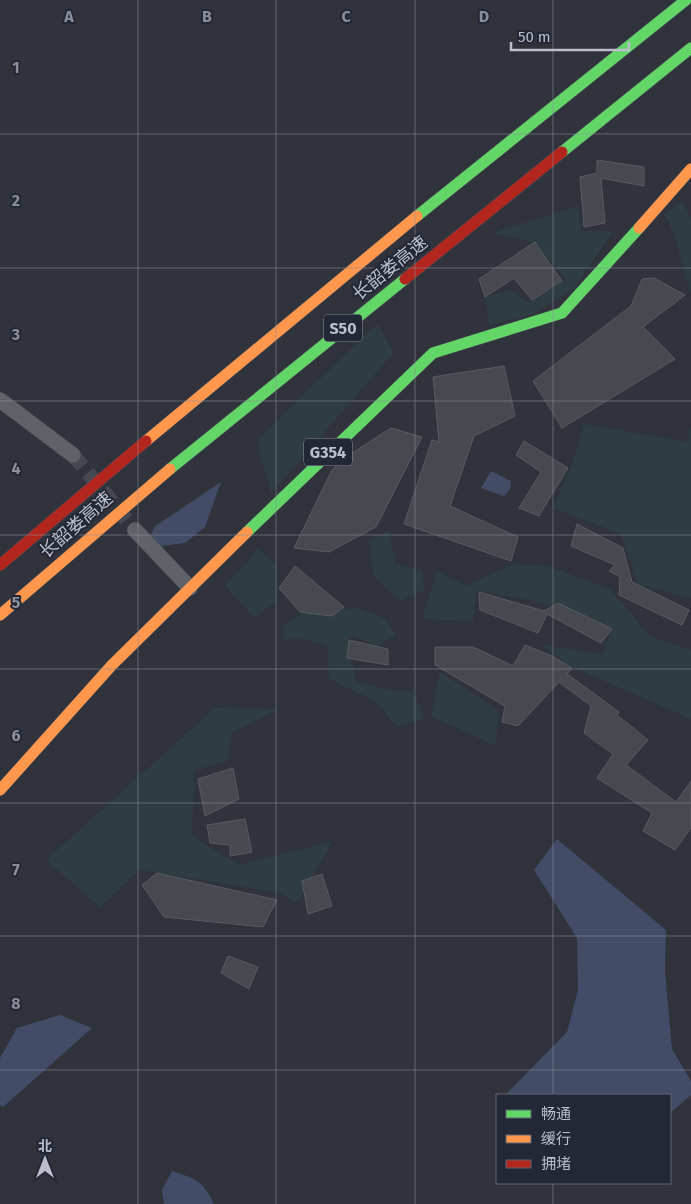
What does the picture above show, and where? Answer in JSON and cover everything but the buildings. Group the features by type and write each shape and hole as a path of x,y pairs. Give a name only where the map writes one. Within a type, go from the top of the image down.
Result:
{"highway":[{"name":"长韶娄高速","path":"0,565 106,474 505,144 686,0"},
{"name":"长韶娄高速","path":"0,615 129,502 691,48"},
{"name":"G354","path":"0,790 112,665 351,430 433,353 562,313 691,169"}],"street":[{"path":"0,400 73,456"},
{"path":"135,530 190,588"}],"shaded area":[{"path":"682,201 691,218 691,291 672,229 664,214"},
{"path":"578,206 581,231 613,231 575,287 534,314 490,325 485,297 509,290 529,303 566,280 535,242 493,233"},
{"path":"377,324 394,352 271,493 257,440"},
{"path":"584,424 687,442 691,428 691,598 638,584 621,534 553,508 573,462"},
{"path":"389,530 395,565 421,570 425,590 400,601 374,576 369,541"},
{"path":"256,548 276,564 277,601 254,618 225,585 250,561"},
{"path":"513,564 550,567 610,589 650,636 691,650 691,719 566,664 543,645 603,655 612,629 544,603 476,590 473,621 422,619 437,571 466,586"},
{"path":"358,608 384,618 396,635 377,646 349,635 347,654 353,667 355,682 395,691 413,691 424,718 397,727 377,702 329,679 327,644 297,638 284,640 283,626 305,612"},
{"path":"440,672 498,710 496,746 431,716"},
{"path":"215,708 278,709 231,733 228,761 194,770 192,836 239,865 332,842 297,903 278,892 139,870 100,907 46,860"}],"water":[{"path":"491,471 511,481 510,489 504,496 481,488"},
{"path":"221,482 205,527 185,543 146,548 154,527"},
{"path":"557,839 666,930 665,972 672,1049 691,1081 691,1095 671,1112 671,1094 506,1094 567,1032 578,990 577,938 534,870"},
{"path":"60,1015 92,1028 3,1107 0,1105 0,1058 17,1028"},
{"path":"172,1171 202,1185 214,1204 164,1204 162,1190"}],"tunnel":[{"path":"73,455 135,530"}],"traffic: fast":[{"path":"417,216 686,0"},
{"path":"562,152 691,48"},
{"path":"247,532 433,353 562,313 639,228"},
{"path":"170,469 405,279"}],"traffic: slow":[{"path":"639,228 691,169"},
{"path":"146,441 417,216"},
{"path":"0,615 170,469"},
{"path":"0,790 112,665 247,532"}],"traffic: jam":[{"path":"405,279 562,152"},
{"path":"0,565 146,441"}]}
